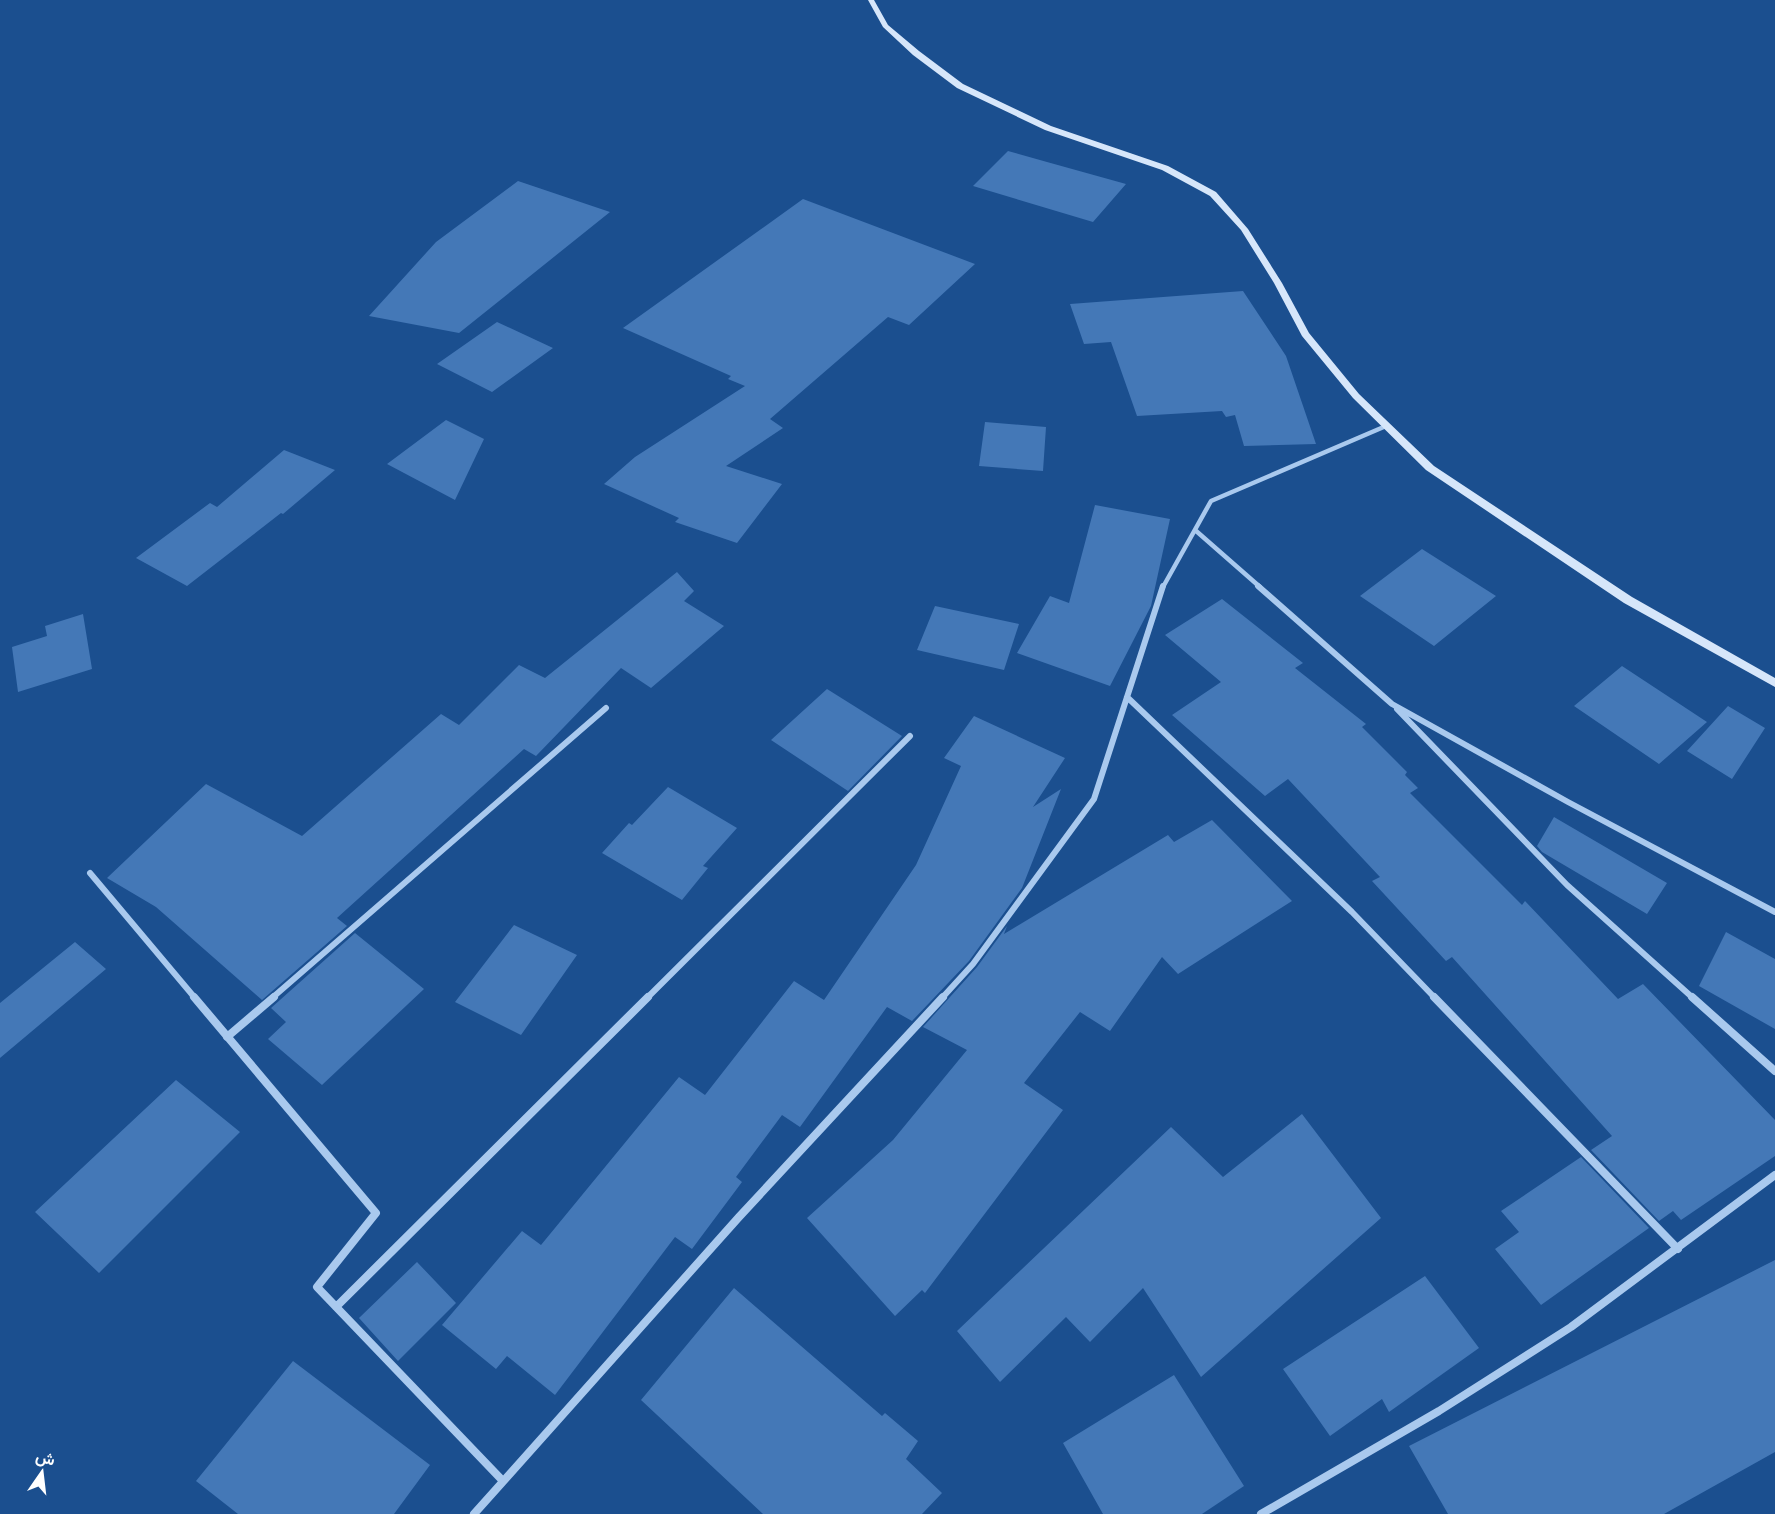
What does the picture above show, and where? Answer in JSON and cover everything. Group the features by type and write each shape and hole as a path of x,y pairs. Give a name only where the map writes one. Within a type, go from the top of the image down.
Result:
{"street":[{"path":"870,0 885,26 960,86 1048,128 1165,168 1213,194 1244,229 1278,283 1305,334 1356,396 1430,468 1628,600 1775,683"},
{"path":"474,1514 739,1217 974,964 1094,799 1165,581 1211,501 1386,426"},
{"path":"1195,530 1392,704 1567,885 1775,1071"},
{"path":"1127,697 1352,912 1678,1249"},
{"path":"1392,704 1568,802 1775,912"},
{"path":"227,1037 606,708"},
{"path":"336,1307 910,736"},
{"path":"90,873 376,1213 317,1287 502,1480"},
{"path":"1261,1514 1439,1411 1571,1328 1775,1175"}],"building":[{"path":"1008,151 1126,184 1093,222 973,186"},
{"path":"518,181 610,212 459,333 369,316 436,242"},
{"path":"803,199 975,264 909,325 888,317 770,419 783,428 726,466 782,484 737,543 675,522 679,518 604,484 635,457 745,386 728,379 731,376 623,328"},
{"path":"1243,291 1286,356 1316,444 1244,446 1235,415 1226,417 1222,411 1137,416 1111,342 1084,344 1070,304"},
{"path":"497,322 553,348 492,392 437,364"},
{"path":"446,420 484,439 455,500 387,464"},
{"path":"985,422 1046,427 1043,471 979,466"},
{"path":"284,450 335,470 283,514 281,513 187,586 136,558 210,503 217,507"},
{"path":"1095,505 1170,519 1151,606 1110,686 1017,653 1050,596 1069,603"},
{"path":"1422,549 1496,596 1434,646 1360,596"},
{"path":"677,572 694,591 684,601 724,626 651,688 621,668 536,756 524,749 337,918 347,926 262,1000 156,907 107,878 206,784 302,836 441,714 459,725 519,665 545,678"},
{"path":"1222,599 1303,663 1295,668 1366,724 1362,727 1407,772 1405,775 1418,788 1410,793 1522,905 1525,901 1618,999 1643,984 1775,1120 1775,1156 1681,1220 1673,1211 1659,1221 1591,1150 1612,1136 1452,957 1446,961 1372,881 1380,877 1288,779 1265,796 1172,715 1221,682 1165,635"},
{"path":"935,606 1019,624 1004,670 917,650"},
{"path":"83,614 92,669 18,692 12,647 47,636 45,626"},
{"path":"1622,666 1707,722 1659,764 1574,706"},
{"path":"827,689 902,736 848,791 771,740"},
{"path":"1728,706 1765,728 1732,779 1687,751"},
{"path":"974,716 1065,758 1033,807 1061,789 1022,888 969,961 912,1021 887,1007 800,1127 782,1115 736,1177 742,1182 692,1249 675,1237 555,1395 507,1356 496,1369 442,1325 522,1231 541,1245 679,1077 705,1095 794,981 824,1000 916,865 961,766 944,758"},
{"path":"668,787 737,828 703,866 708,868 682,900 602,853 629,823 632,825"},
{"path":"1554,817 1667,883 1647,914 1542,852 1537,846"},
{"path":"1212,820 1292,901 1178,974 1162,957 1110,1031 1080,1012 1024,1083 1063,1110 925,1293 922,1290 895,1316 807,1218 893,1140 967,1050 923,1027 977,967 1007,926 1004,934 1168,835 1174,842"},
{"path":"514,925 577,955 521,1035 455,1002"},
{"path":"1726,932 1775,959 1775,1029 1699,986"},
{"path":"355,933 424,989 322,1085 268,1039 286,1022 271,1008"},
{"path":"75,942 106,969 0,1058 0,1003"},
{"path":"176,1080 240,1132 99,1273 35,1212"},
{"path":"1302,1114 1381,1218 1201,1377 1143,1288 1090,1342 1066,1317 1000,1382 957,1331 1171,1127 1223,1177"},
{"path":"1581,1157 1649,1228 1541,1305 1495,1249 1519,1232 1501,1211"},
{"path":"1775,1260 1775,1452 1664,1514 1448,1514 1409,1446"},
{"path":"417,1262 456,1303 398,1361 359,1318"},
{"path":"1425,1276 1479,1348 1389,1412 1382,1399 1330,1436 1283,1369"},
{"path":"734,1288 882,1416 885,1413 918,1441 906,1459 942,1493 922,1514 763,1514 641,1400"},
{"path":"293,1361 430,1465 394,1514 238,1514 196,1481"},
{"path":"1174,1375 1244,1486 1202,1514 1103,1514 1063,1443"}]}
